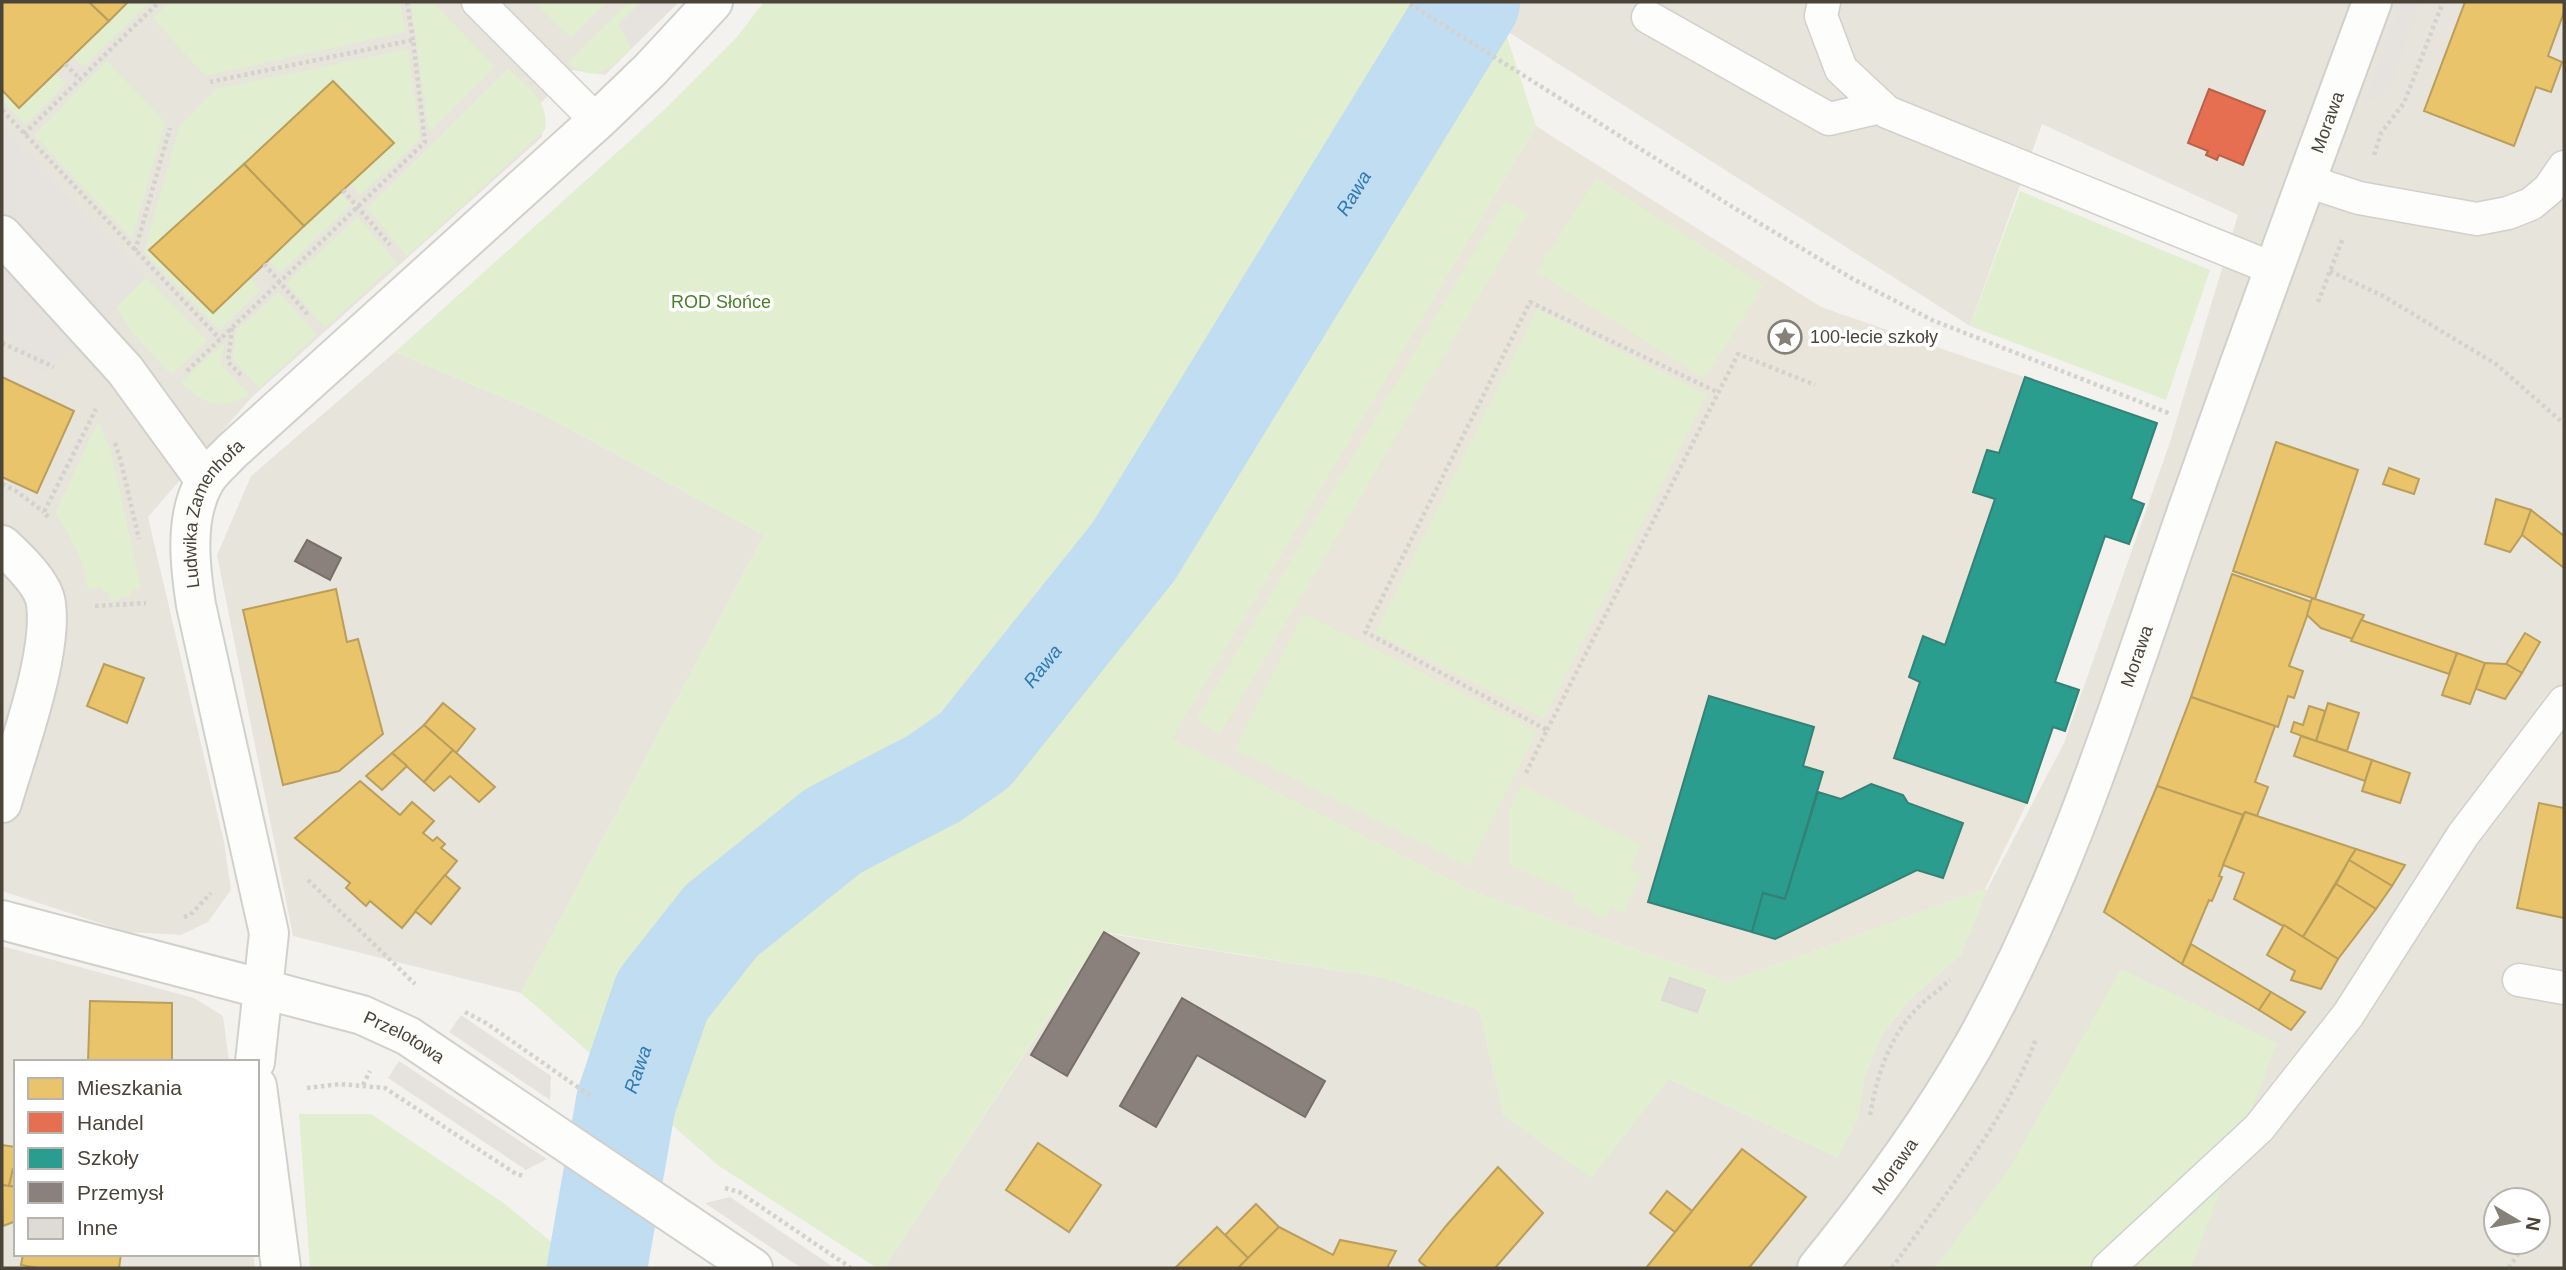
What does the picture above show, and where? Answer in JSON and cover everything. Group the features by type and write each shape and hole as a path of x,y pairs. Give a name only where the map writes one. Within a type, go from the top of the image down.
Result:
{"street":[{"name":"Ludwika Zamenhofa","path":"255,1060 269,933 196,605 190,562 192,528 205,480 231,452 597,121 650,70 713,2"},
{"name":"Morawa","path":"1816,1268 1877,1190 1947,1090 1998,999 2039,915 2077,824 2274,268 2372,2"},
{"path":"2,235 125,370 205,480"},
{"path":"2,545 25,565 46,602 40,670 2,803"},
{"name":"Przelotowa","path":"2,920 148,961 362,1015 392,1028 564,1139 753,1268"},
{"path":"259,1100 281,1268"}],"lane":[{"path":"478,2 597,121"},
{"path":"1824,2 1821,16 1841,69 1887,112 2274,268"},
{"path":"1648,17 1829,119 1881,107"},
{"path":"2307,181 2359,198 2476,219 2508,213 2530,204 2549,189 2564,167"},
{"path":"2108,1268 2259,1128 2348,1014 2463,835 2564,702"},
{"path":"2519,980 2564,988"}],"path":[{"path":"24,134 159,2"},
{"path":"150,405 425,142 407,2"},
{"path":"1410,4 1739,211 1853,279 1932,320 2175,416"},
{"path":"210,82 413,40"},
{"path":"65,64 80,79"},
{"path":"2,110 220,339"},
{"path":"135,251 170,128"},
{"path":"343,190 421,281"},
{"path":"264,264 341,353"},
{"path":"2330,271 2384,296 2496,364 2564,424"},
{"path":"1548,730 1365,632 1530,302 1719,393"},
{"path":"1526,773 1738,354 1815,384"},
{"path":"44,512 98,405 102,411"},
{"path":"114,440 142,551"},
{"path":"2,484 25,496 44,512 52,523"},
{"path":"92,607 154,602"},
{"path":"305,877 416,985"},
{"path":"174,920 190,915 211,893 213,883"},
{"path":"1868,1122 1876,1083 1890,1044 1913,1012 1954,978"},
{"path":"463,1010 581,1088"},
{"path":"259,1092 340,1084 385,1088 516,1174 527,1177"},
{"path":"718,1185 739,1192 851,1268"}],"shaded area":[{"path":"2,2 679,2 605,75 573,70 541,103 542,137 252,397 148,517 224,842 231,890 208,922 181,935 127,932 2,891"},
{"path":"641,2 676,2 631,48 619,25"},
{"path":"1521,2 2564,2 2564,1268 884,1268 1104,933 1385,978 1479,1010 1504,1116 1669,1079 1837,1157 1857,1121 1864,1078 1881,1036 1909,1000 1960,956 1987,890 2064,743 2169,445 2238,215 2042,124 1970,326 1505,30"},
{"path":"2401,2 2421,2 2389,90 2363,103"},
{"path":"1536,126 1821,307 2157,423 2131,499 2144,504 2129,544 2105,537 2055,681 2079,690 2065,731 2053,728 2027,803 1985,889 1728,982 1474,892 1171,739"},
{"path":"2,127 146,278 44,374 2,330"},
{"path":"395,352 542,414 764,535 521,993 293,936 217,555 251,476"},
{"path":"2,946 194,998 223,1016 229,1060 14,1060 14,1256 253,1256 255,1268 2,1268"},
{"path":"461,1015 551,1076 550,1100 449,1032"},
{"path":"399,1061 547,1159 526,1170 388,1078"},
{"path":"730,1197 835,1268 801,1268 705,1203"}],"green space":[{"path":"128,2 150,2 85,65 78,63 73,56"},
{"path":"169,2 400,2 405,32 205,76 153,18"},
{"path":"411,2 433,2 495,67 429,133"},
{"path":"534,2 607,2 571,38"},
{"path":"629,2 641,2 619,24 631,48 624,55 609,68 594,73 586,73 568,62"},
{"name":"ROD Słońce","path":"764,2 1521,2 1505,31 1536,126 1172,739 1474,892 1728,982 1987,890 1960,956 1909,1000 1881,1036 1864,1078 1857,1121 1837,1157 1669,1079 1591,1178 1504,1116 1479,1010 1385,978 1104,932 884,1268 877,1268 719,1166 521,993 764,535 542,414 395,352 663,111 737,37"},
{"path":"408,49 420,139 361,195 350,183 393,143 333,81 150,250 250,277 260,291 219,330 144,252 179,127 216,89"},
{"path":"107,61 165,122 132,239 34,135"},
{"path":"508,69 536,95 544,111 545,130 407,256 367,208"},
{"path":"56,73 66,84 25,125 2,101 2,90 20,108"},
{"path":"1596,178 1764,285 1705,379 1536,272"},
{"path":"2020,191 2210,270 2166,400 1970,326"},
{"path":"340,192 351,205 280,273 268,260"},
{"path":"1505,200 1528,214 1220,734 1196,720"},
{"path":"358,217 397,263 325,328 286,283"},
{"path":"146,278 208,341 171,375 133,333 116,307"},
{"path":"279,292 317,335 259,388 233,359 236,331"},
{"path":"1537,309 1707,394 1544,718 1375,633"},
{"path":"224,343 221,364 250,395 221,404 205,401 181,382"},
{"path":"98,422 111,451 141,588 133,590 130,596 111,601 109,592 102,591 102,586 88,590 76,550 55,513"},
{"path":"1303,613 1537,731 1469,867 1235,749"},
{"path":"1522,785 1642,845 1630,869 1641,874 1623,913 1611,907 1606,919 1572,902 1575,894 1509,865 1509,809"},
{"path":"2121,969 2277,1043 2191,1268 1935,1268 2010,1167"},
{"path":"299,1114 371,1114 505,1204 583,1268 310,1268"}],"building: Mieszkania":[{"path":"2,2 89,2 109,21 19,108 2,90"},
{"path":"89,2 128,2 109,21"},
{"path":"2465,2 2564,2 2564,12 2548,56 2562,62 2551,92 2536,87 2514,146 2424,111"},
{"path":"333,81 394,143 304,226 244,164"},
{"path":"244,164 304,226 213,313 149,250"},
{"path":"2,377 74,411 37,493 2,477"},
{"path":"2276,442 2358,470 2315,599 2233,571"},
{"path":"2389,468 2419,479 2414,494 2383,484"},
{"path":"2496,499 2531,510 2522,535 2510,552 2485,544"},
{"path":"2531,510 2564,536 2564,568 2522,535"},
{"path":"2232,574 2312,602 2289,666 2303,671 2294,698 2288,696 2278,727 2191,697"},
{"path":"336,589 347,642 358,639 383,734 339,771 283,785 243,610"},
{"path":"2312,598 2364,615 2353,639 2321,628 2307,615"},
{"path":"2361,620 2457,653 2449,674 2351,641"},
{"path":"2525,633 2540,642 2522,673 2506,664"},
{"path":"2457,653 2485,663 2470,704 2442,695"},
{"path":"2485,663 2506,664 2522,673 2505,699 2476,689"},
{"path":"104,664 144,678 127,723 87,706"},
{"path":"2191,697 2275,726 2255,782 2268,787 2257,816 2245,812 2243,815 2157,786"},
{"path":"443,703 475,729 456,753 424,725"},
{"path":"2328,703 2359,713 2347,751 2316,741"},
{"path":"2309,706 2325,711 2316,741 2291,732 2294,722 2303,725"},
{"path":"424,725 453,750 424,782 392,753"},
{"path":"2301,736 2372,760 2365,781 2294,756"},
{"path":"453,750 495,787 479,802 450,776 434,791 424,782"},
{"path":"392,753 407,766 382,790 366,776"},
{"path":"2372,760 2410,773 2400,803 2362,791"},
{"path":"360,781 400,815 412,802 434,821 423,833 433,841 437,837 445,844 441,848 457,861 402,928 370,901 366,906 346,888 350,883 295,838"},
{"path":"2157,786 2243,815 2219,876 2222,877 2212,901 2209,900 2182,964 2104,912"},
{"path":"2539,803 2564,808 2564,918 2517,908"},
{"path":"2245,812 2356,849 2303,937 2234,899 2244,873 2223,865"},
{"path":"2356,849 2405,865 2392,886 2349,860"},
{"path":"2349,860 2392,886 2376,909 2336,884"},
{"path":"445,875 460,888 431,924 415,911"},
{"path":"2336,884 2376,909 2338,959 2303,937"},
{"path":"2284,925 2338,959 2321,989 2291,980 2295,971 2267,955"},
{"path":"2191,944 2271,992 2259,1010 2182,964"},
{"path":"2271,992 2305,1012 2291,1030 2259,1010"},
{"path":"90,1001 172,1003 172,1060 88,1060"},
{"path":"1038,1143 1101,1185 1069,1232 1006,1190"},
{"path":"2,1145 14,1147 14,1168 9,1186 2,1185"},
{"path":"1742,1149 1806,1197 1749,1268 1646,1268"},
{"path":"1498,1167 1543,1213 1495,1268 1428,1268 1420,1262 1446,1226"},
{"path":"13,1169 14,1187 9,1186"},
{"path":"2,1185 14,1187 14,1222 3,1226"},
{"path":"1667,1191 1692,1211 1675,1232 1650,1213"},
{"path":"1256,1204 1279,1227 1248,1258 1225,1235"},
{"path":"1217,1227 1248,1258 1238,1268 1175,1268"},
{"path":"1279,1227 1333,1255 1340,1240 1396,1251 1387,1268 1238,1268"},
{"path":"23,1256 121,1256 119,1268 38,1268 21,1265"}],"building: Handel":[{"path":"2209,89 2265,111 2243,165 2219,155 2217,160 2206,155 2208,151 2188,143"}],"building: Szkoły":[{"path":"2025,377 2157,423 2131,499 2144,504 2129,544 2105,536 2055,682 2079,690 2065,731 2053,727 2027,803 1894,758 1920,682 1909,677 1923,636 1945,645 1995,499 1973,492 1987,450 1999,453"},
{"path":"1709,696 1814,727 1803,766 1823,772 1785,899 1763,893 1752,932 1648,902"},
{"path":"1871,784 1903,795 1908,803 1963,823 1943,878 1917,870 1775,939 1752,932 1763,893 1785,899 1818,792 1841,799"}],"building: Przemysł":[{"path":"307,540 341,558 330,580 295,561"},
{"path":"1104,932 1139,953 1067,1076 1031,1055"},
{"path":"1182,998 1325,1081 1305,1117 1197,1055 1156,1127 1120,1106"}],"building: Inne":[{"path":"1670,978 1705,990 1697,1012 1662,1000"}],"waterway":[{"name":"Rawa","path":"597,1268 626,1102 662,996 721,921 833,831 933,779 975,750 1134,551 1470,2"}],"place":[{"name":"100-lecie szkoły","path":"1785,337"}]}
